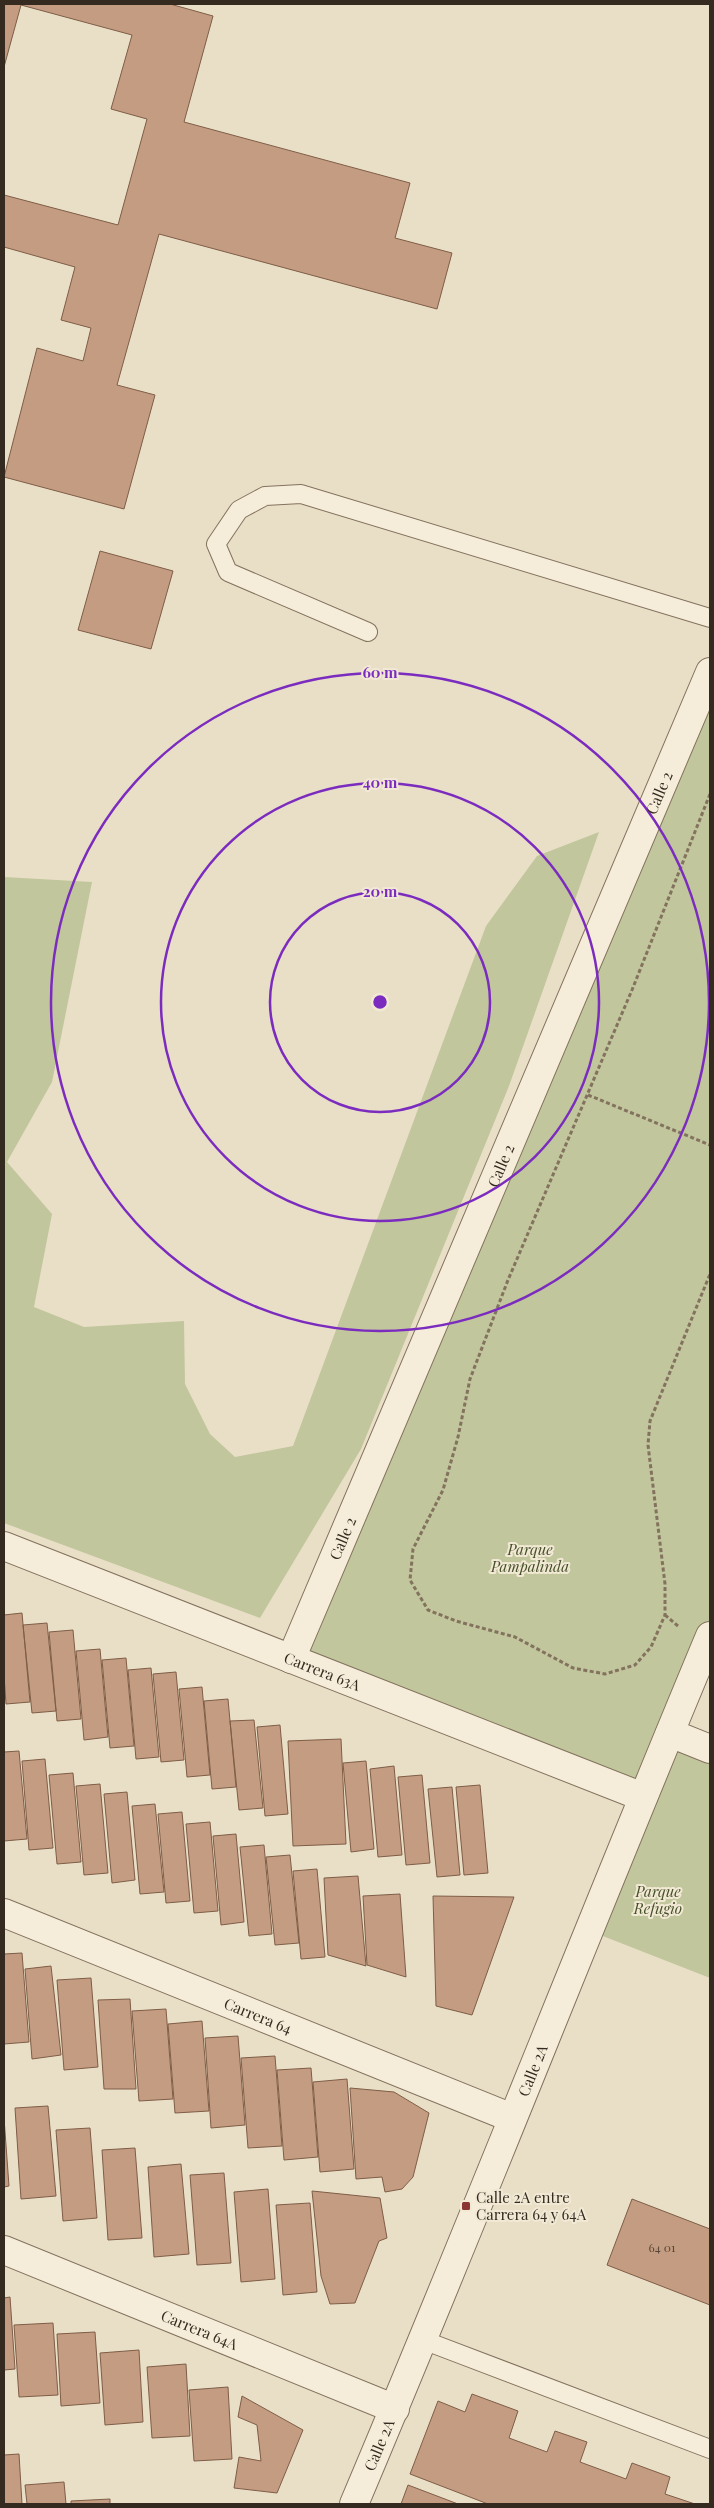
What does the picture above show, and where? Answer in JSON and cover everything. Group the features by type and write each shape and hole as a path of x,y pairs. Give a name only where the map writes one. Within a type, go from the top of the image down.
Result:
{"street":[{"name":"Calle 2","path":"291,1659 710,672"},
{"name":"Carrera 63A","path":"4,1546 642,1797"},
{"name":"Calle 2A","path":"354,2504 395,2409 512,2118 590,1931 642,1797 710,1636"},
{"path":"670,1733 710,1749"},
{"name":"Carrera 64","path":"4,1913 512,2118"},
{"name":"Carrera 64A","path":"4,2250 395,2409"}],"lane":[{"path":"368,632 228,572 216,544 239,510 265,496 301,494 710,618"},
{"path":"423,2340 710,2449"}],"path":[{"path":"710,794 588,1095 501,1298 470,1380 458,1437 443,1490 413,1548 410,1580 428,1610 456,1621 514,1637 573,1668 605,1674 635,1665 651,1647 665,1615 665,1584 648,1445 650,1421 710,1274"},
{"path":"588,1095 710,1145"}],"green space":[{"name":"Parque Pampalinda","path":"710,672 710,1636 670,1733 710,1749 710,1978 590,1931 642,1797 291,1659"},
{"path":"599,832 509,1086 361,1449 260,1618 4,1523 4,877 92,882 52,1082 7,1162 52,1214 34,1307 84,1327 184,1321 185,1384 210,1434 235,1457 293,1446 486,926 537,856"}],"building":[{"path":"4,4 170,4 213,16 184,122 410,183 395,238 452,253 437,309 159,234 117,385 155,395 124,509 4,477 37,348 83,361 91,328 61,320 75,267 4,247 4,195 118,225 147,119 111,109 132,35 21,5 4,67"},
{"path":"100,551 173,571 151,649 78,630"},
{"path":"22,1613 30,1702 6,1704 4,1615"},
{"path":"47,1623 56,1711 32,1713 23,1625"},
{"path":"73,1630 81,1719 57,1721 49,1632"},
{"path":"100,1649 108,1737 84,1740 76,1651"},
{"path":"126,1658 134,1746 110,1748 102,1660"},
{"path":"151,1668 159,1757 136,1759 128,1670"},
{"path":"176,1672 184,1760 161,1762 153,1674"},
{"path":"202,1687 210,1775 187,1777 179,1689"},
{"path":"228,1699 236,1787 212,1789 204,1701"},
{"path":"254,1720 263,1808 239,1810 230,1721"},
{"path":"280,1725 288,1814 265,1816 257,1727"},
{"path":"341,1739 346,1844 293,1846 288,1741"},
{"path":"19,1751 27,1839 4,1841 4,1752"},
{"path":"45,1759 53,1848 29,1850 22,1761"},
{"path":"366,1761 374,1849 351,1852 343,1763"},
{"path":"394,1766 402,1855 378,1857 370,1769"},
{"path":"73,1773 81,1862 57,1864 49,1775"},
{"path":"422,1775 430,1863 406,1865 398,1777"},
{"path":"100,1784 108,1873 84,1875 76,1786"},
{"path":"480,1785 488,1873 464,1875 456,1787"},
{"path":"452,1787 460,1875 437,1877 428,1789"},
{"path":"127,1792 135,1880 112,1883 104,1794"},
{"path":"155,1804 164,1892 140,1894 132,1806"},
{"path":"182,1812 190,1901 166,1903 158,1814"},
{"path":"210,1822 218,1911 194,1913 186,1824"},
{"path":"236,1834 244,1922 221,1925 213,1836"},
{"path":"264,1845 272,1934 249,1936 240,1847"},
{"path":"290,1855 299,1943 275,1945 266,1857"},
{"path":"317,1869 325,1957 301,1959 293,1871"},
{"path":"358,1876 366,1966 328,1955 324,1878"},
{"path":"400,1894 406,1977 367,1965 363,1896"},
{"path":"433,1896 514,1897 472,2015 436,2006"},
{"path":"22,1953 29,2042 4,2044 4,1954"},
{"path":"51,1966 61,2055 32,2059 25,1969"},
{"path":"91,1978 98,2067 64,2070 57,1980"},
{"path":"130,1999 136,2089 104,2089 98,2000"},
{"path":"166,2009 173,2099 139,2101 132,2011"},
{"path":"202,2021 209,2111 175,2113 168,2024"},
{"path":"238,2036 245,2125 211,2128 205,2038"},
{"path":"275,2056 282,2146 248,2148 241,2058"},
{"path":"311,2068 318,2157 284,2160 277,2070"},
{"path":"347,2079 354,2169 320,2172 313,2082"},
{"path":"350,2088 394,2092 429,2113 413,2177 402,2189 385,2192 382,2177 356,2179"},
{"path":"48,2106 56,2196 21,2199 15,2108"},
{"path":"4,2118 9,2186 4,2187"},
{"path":"90,2128 97,2218 63,2221 56,2130"},
{"path":"135,2148 142,2238 108,2240 102,2150"},
{"path":"181,2164 189,2254 154,2257 148,2167"},
{"path":"224,2173 231,2263 197,2265 190,2175"},
{"path":"268,2189 275,2279 241,2282 234,2192"},
{"path":"312,2191 380,2198 387,2238 379,2241 355,2303 330,2304 321,2276"},
{"path":"632,2199 710,2229 710,2305 607,2265"},
{"path":"310,2203 317,2292 283,2295 276,2205"},
{"path":"10,2297 15,2369 4,2370 4,2298"},
{"path":"53,2323 58,2395 19,2397 14,2325"},
{"path":"95,2332 100,2403 61,2406 57,2334"},
{"path":"139,2350 143,2422 105,2425 100,2353"},
{"path":"186,2364 190,2436 152,2438 147,2367"},
{"path":"228,2387 232,2459 194,2461 189,2390"},
{"path":"472,2394 518,2411 509,2438 547,2452 555,2431 587,2442 580,2462 626,2479 632,2463 670,2477 665,2494 695,2504 488,2504 410,2474 438,2401 465,2412"},
{"path":"242,2396 303,2430 277,2493 234,2488 239,2457 261,2461 257,2425 238,2417"},
{"path":"19,2454 22,2504 4,2504 4,2455"},
{"path":"64,2482 66,2504 27,2504 25,2485"},
{"path":"408,2485 458,2504 401,2504"},
{"path":"110,2499 110,2504 71,2504 71,2501"}],"place":[{"name":"Calle 2A entre Carrera 64 y 64A","path":"466,2206"}],"park label":[{"name":"Parque Refugio","path":"658,1900"}]}
